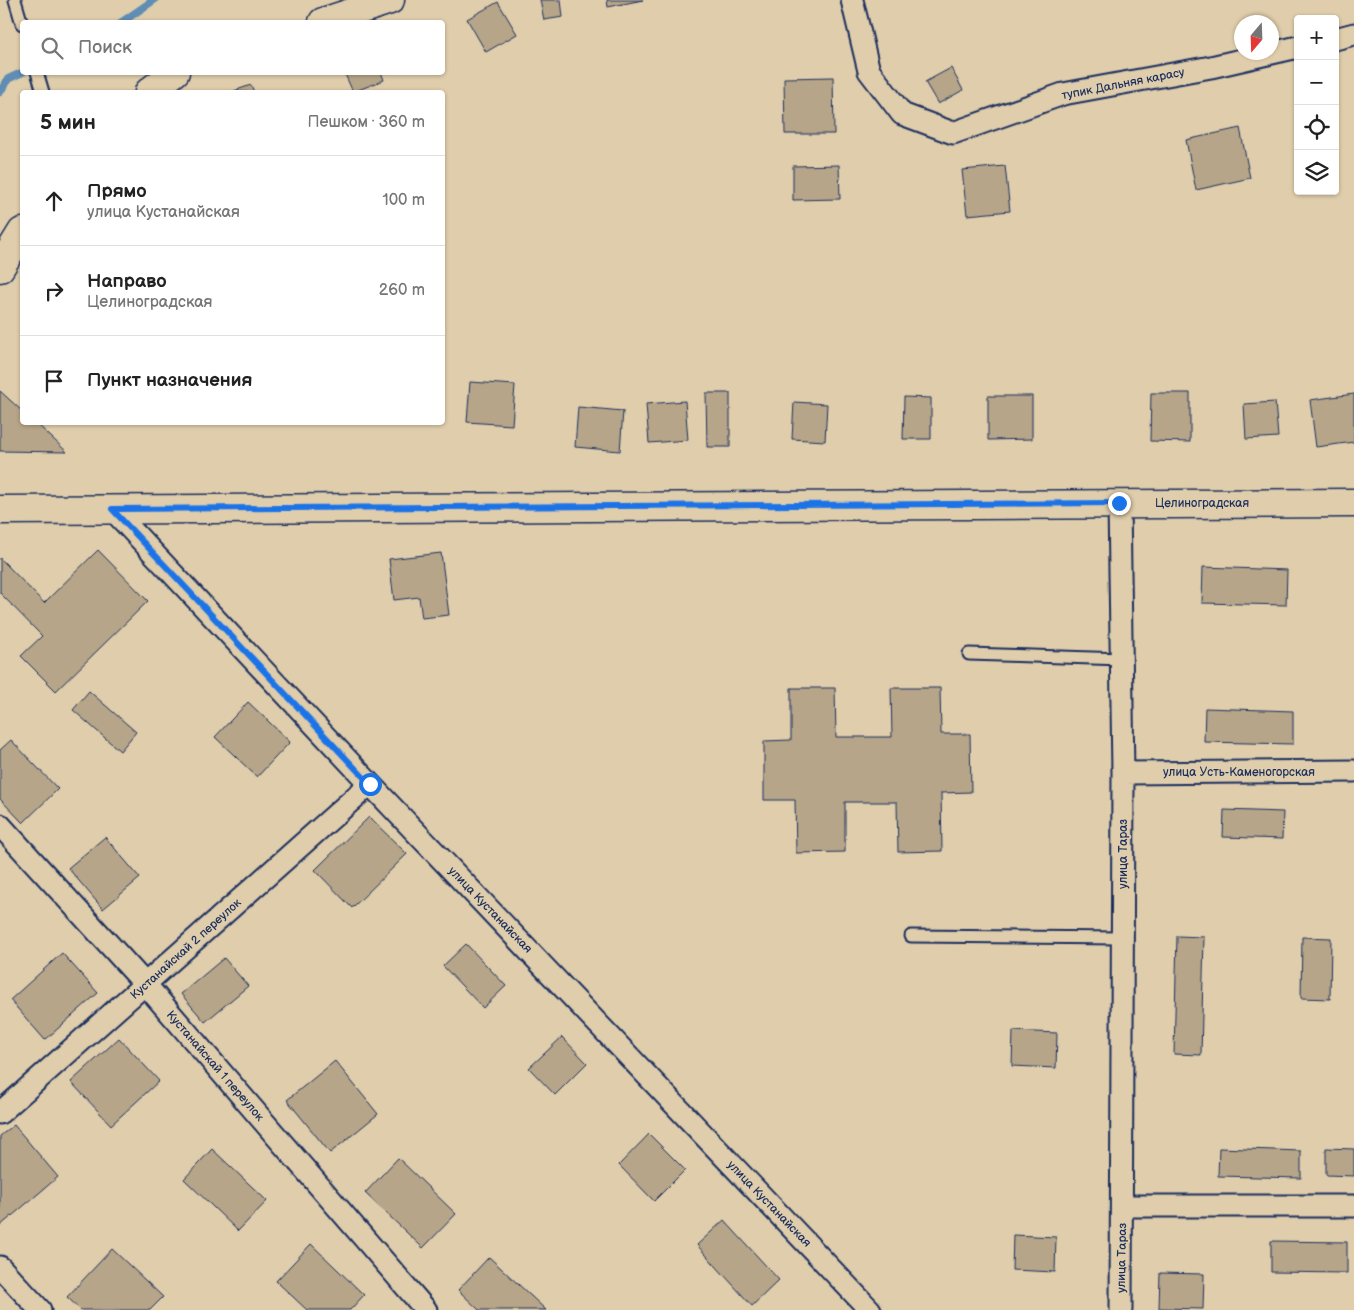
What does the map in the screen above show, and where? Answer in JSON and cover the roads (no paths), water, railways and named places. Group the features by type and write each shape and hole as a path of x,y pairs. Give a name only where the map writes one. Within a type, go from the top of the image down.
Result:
{"street":[{"path":"329,20 390,0"},
{"name":"тупик Дальняя карасу","path":"852,0 869,71 874,78 902,114 953,133 1063,94 1211,67 1294,49"},
{"path":"1339,38 1354,34"},
{"path":"152,90 171,75"},
{"path":"0,268 20,235"},
{"name":"улица Тараз","path":"1119,503 1124,773 1121,1310"},
{"name":"Целиноградская","path":"0,510 1354,503"},
{"name":"улица Кустанайская","path":"112,509 370,784 870,1310"},
{"name":"улица Усть-Каменогорская","path":"1124,773 1354,771"},
{"name":"Кустанайскай 2 переулок","path":"0,1113 370,784"},
{"name":"Кустанайскай 1 переулок","path":"0,825 146,985 426,1310"},
{"name":"улица Тараз","path":"1123,1206 1354,1206"},
{"path":"0,1267 40,1310"}],"lane":[{"path":"15,0 21,18"},
{"path":"38,75 42,90"},
{"path":"969,654 1122,659"},
{"path":"911,936 1123,938"}],"waterway":[{"path":"125,20 154,0"},
{"path":"0,92 8,79 20,73"}]}
